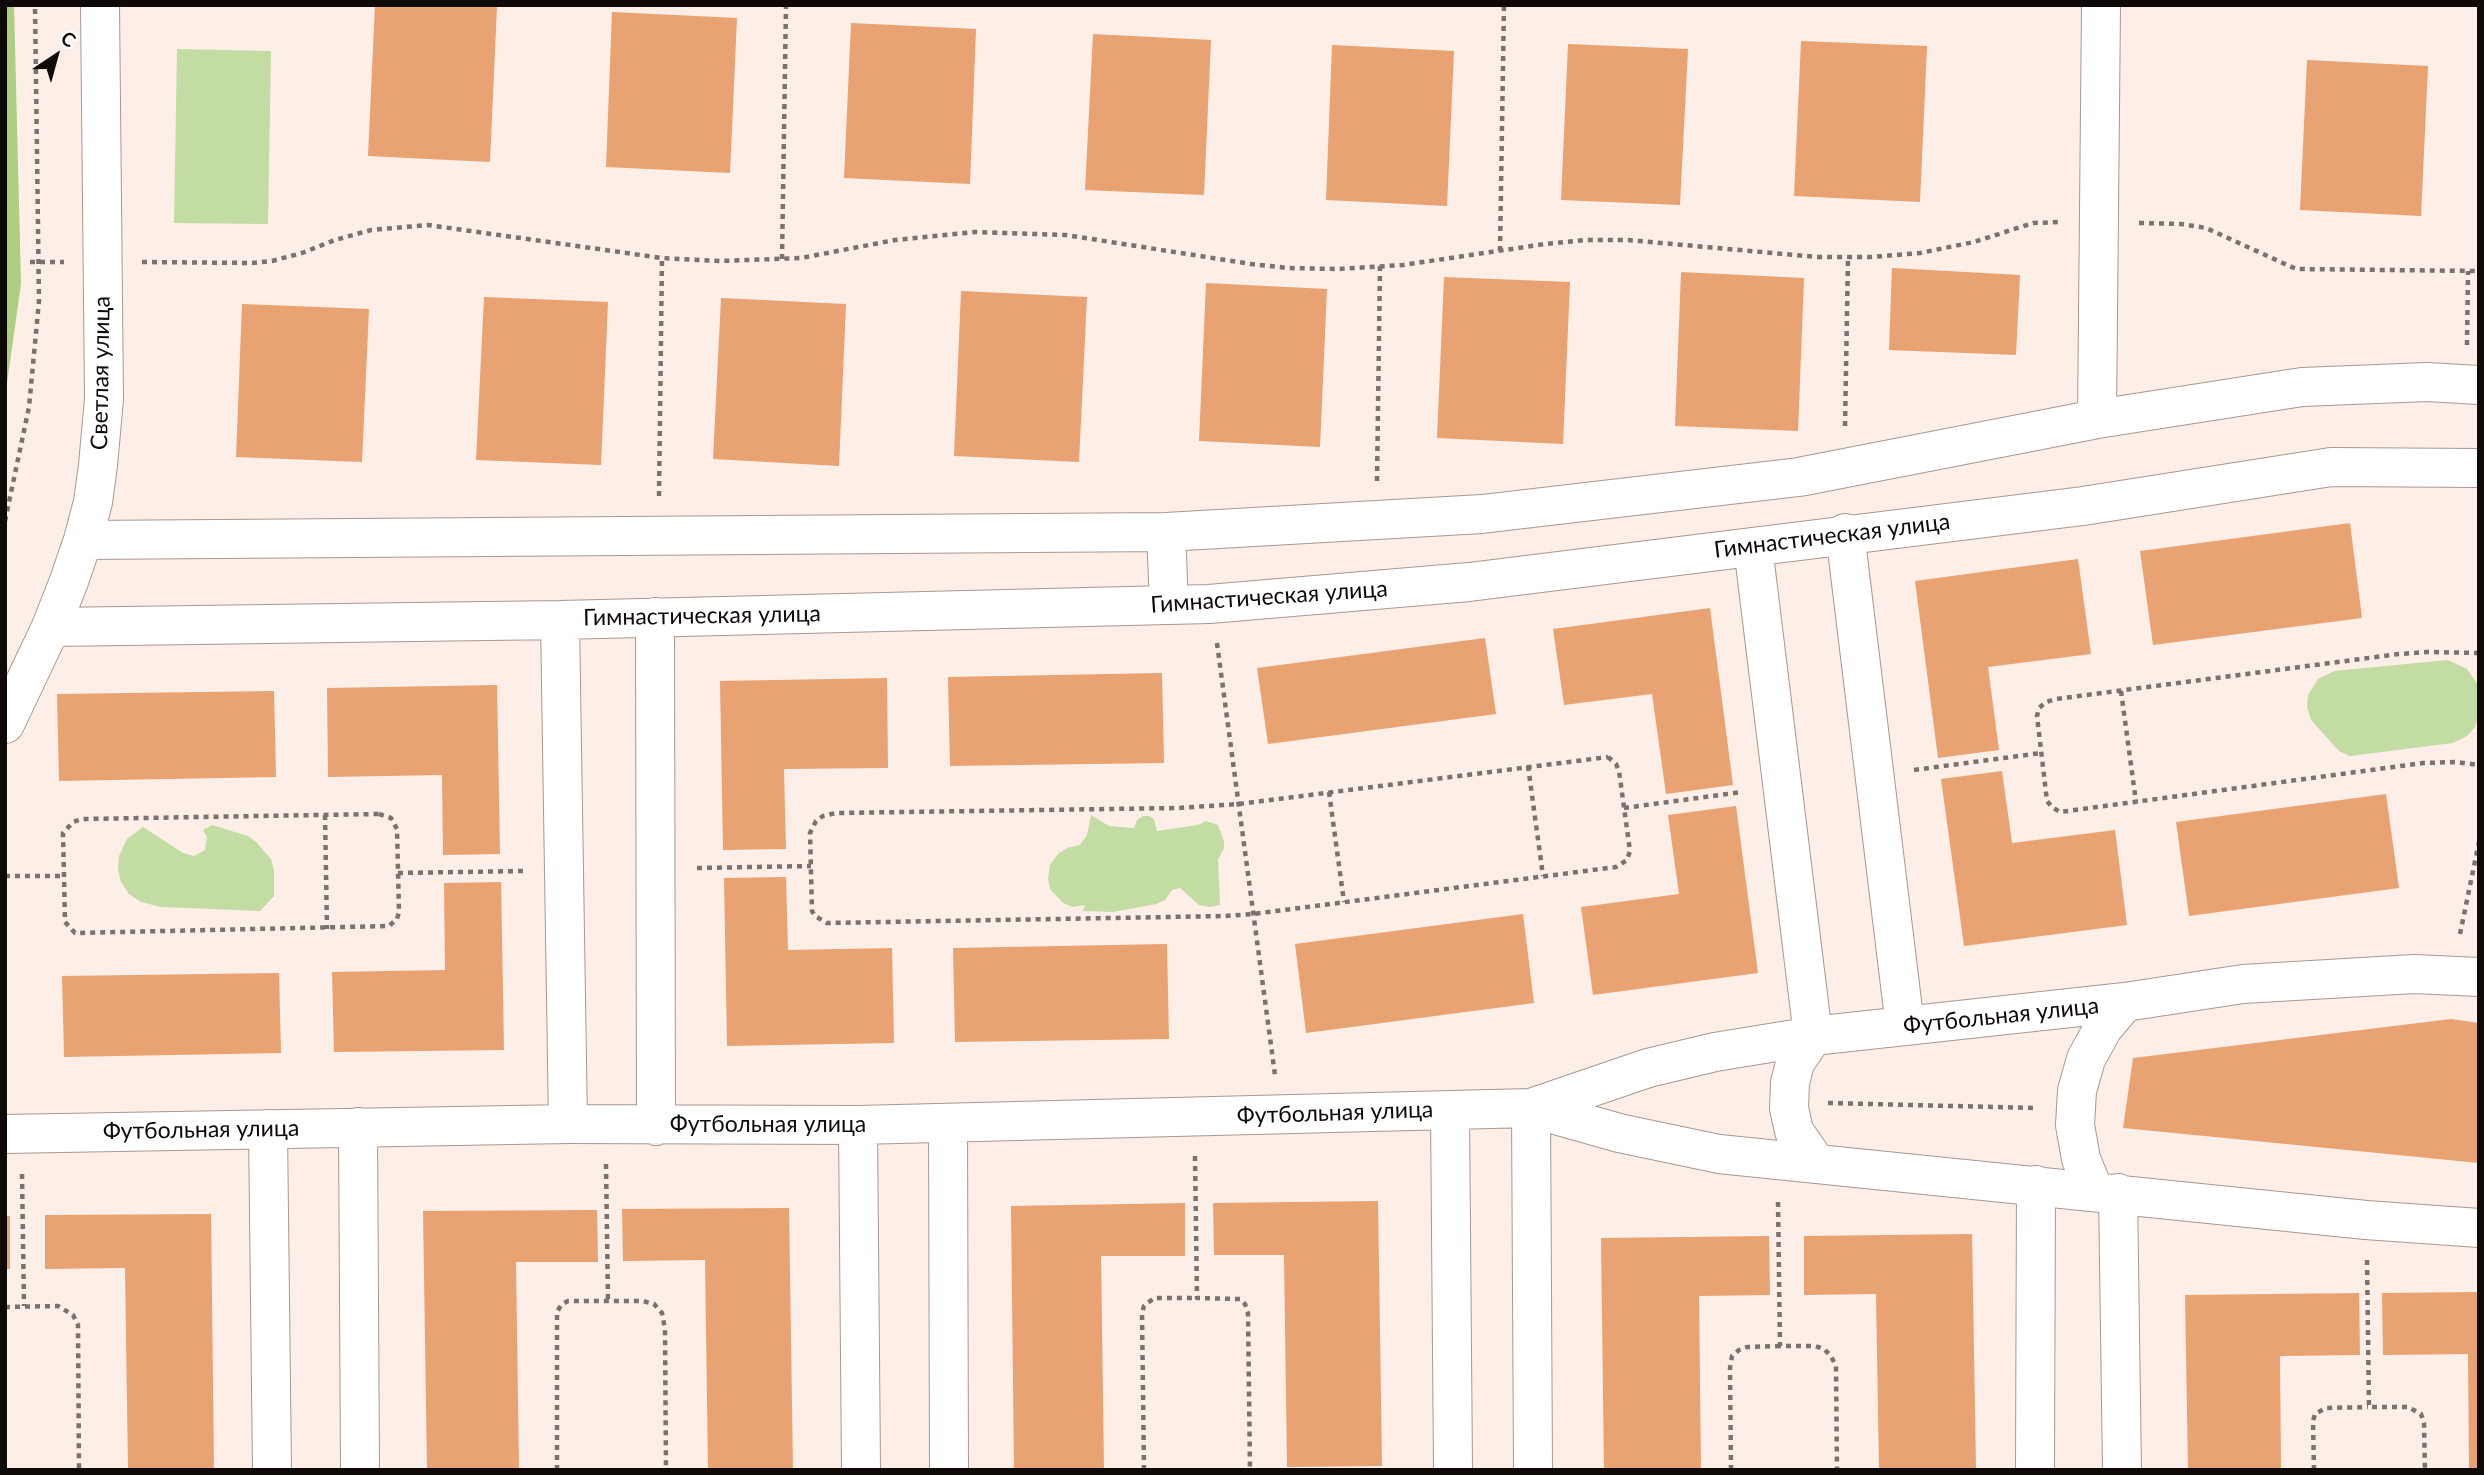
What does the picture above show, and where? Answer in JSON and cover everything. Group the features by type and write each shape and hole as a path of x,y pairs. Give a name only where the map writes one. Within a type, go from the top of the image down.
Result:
{"street":[{"name":"Светлая улица","path":"5,724 51,627 83,540 93,502 98,465 104,400 100,5"},
{"path":"2097,419 2101,5"},
{"path":"83,540 1166,532 1482,514 1785,479 2097,419 2302,387 2427,382 2473,385"},
{"name":"Гимнастическая улица","path":"51,627 560,620 1212,604 1469,582 1845,533 2083,506 2331,467 2479,468"},
{"path":"1166,532 1169,605"},
{"path":"1845,533 1905,1026"},
{"path":"1753,547 1813,1036 1795,1063 1789,1102 1794,1131 1816,1163"},
{"path":"654,617 656,1126"},
{"path":"560,620 568,1124"},
{"name":"Футбольная улица","path":"1531,1108 1648,1068 1715,1052 1813,1036 2125,1002 2243,984 2414,974 2465,976"},
{"path":"2122,1470 2106,1192 2081,1159 2075,1125 2077,1091 2087,1059 2103,1028 2125,1002"},
{"path":"1531,1108 1533,1470"},
{"name":"Футбольная улица","path":"13,1133 568,1124 858,1125 1531,1108 1619,1133 1719,1154 2366,1220 2479,1228"},
{"path":"1450,1110 1453,1470"},
{"path":"948,1123 949,1470"},
{"path":"858,1125 861,1470"},
{"path":"358,1127 360,1470"},
{"path":"268,1129 272,1470"},
{"path":"2035,1470 2036,1185"}],"path":[{"path":"5,521 29,407 39,300 35,5"},
{"path":"782,259 786,5"},
{"path":"1500,251 1504,5"},
{"path":"30,262 252,263 302,253 371,230 428,225 662,258 721,261 801,258 895,240 975,232 1066,235 1288,268 1338,269 1380,267 1545,244 1628,240 1848,257 1920,253 1974,242 2039,222 2194,225 2296,268 2479,271"},
{"path":"1844,469 1848,257"},
{"path":"658,536 662,258"},
{"path":"1377,520 1380,267"},
{"path":"2468,271 2473,385"},
{"path":"1212,604 1280,1114"},
{"path":"2479,653 2399,654 2056,699 2039,708 2037,716 2048,801 2060,812 2424,763 2456,762 2479,765"},
{"path":"2121,691 2136,802"},
{"path":"1608,757 1616,764 1630,851 1627,860 1616,866 1253,914 827,923 812,911 810,833 816,821 823,816 836,813 1178,808 1239,804 1608,757"},
{"path":"1528,766 1542,876"},
{"path":"1329,792 1344,902"},
{"path":"379,814 395,823 399,912 397,919 389,926 75,933 65,922 63,834 67,826 82,819 325,815 379,814"},
{"path":"325,815 327,929"},
{"path":"2465,976 2479,842"},
{"path":"5,876 64,876"},
{"path":"1789,1102 2076,1108"},
{"path":"1195,1116 1197,1298"},
{"path":"606,1125 608,1301"},
{"path":"13,1133 24,1306"},
{"path":"1778,1160 1780,1346"},
{"path":"2366,1220 2369,1407"},
{"path":"1144,1470 1144,1306 1154,1298 1234,1297 1245,1304 1248,1313 1250,1470"},
{"path":"557,1470 556,1312 568,1301 643,1301 654,1304 662,1313 665,1329 666,1470"},
{"path":"5,1307 58,1306 73,1315 78,1325 79,1470"},
{"path":"1731,1470 1732,1356 1747,1347 1780,1346 1815,1346 1824,1349 1836,1366 1837,1470"},
{"path":"2314,1470 2315,1414 2326,1408 2369,1407 2408,1407 2421,1414 2424,1423 2425,1470"}],"green space":[{"path":"5,5 14,5 21,284 5,397"},
{"path":"177,49 271,51 268,224 174,223"},
{"path":"2448,660 2467,669 2479,686 2479,713 2475,727 2467,736 2453,743 2350,756 2339,751 2311,720 2307,707 2308,695 2318,679 2334,671"},
{"path":"1091,815 1109,826 1134,828 1137,820 1149,816 1154,819 1157,831 1198,825 1206,821 1218,825 1224,841 1224,848 1218,859 1220,905 1199,905 1180,888 1172,890 1165,900 1156,904 1113,912 1083,911 1085,905 1073,907 1063,903 1050,889 1050,865 1058,854 1067,848 1080,845 1087,835"},
{"path":"212,825 248,836 271,859 274,870 274,896 260,911 161,907 141,902 129,894 121,882 118,870 119,856 127,839 143,827 183,853 194,856 205,850 207,837 203,830"}],"building":[{"path":"375,5 497,6 490,162 368,156"},
{"path":"612,12 737,18 730,173 606,167"},
{"path":"851,23 976,29 970,184 844,178"},
{"path":"1093,34 1211,40 1204,195 1085,190"},
{"path":"1801,41 1927,46 1920,202 1794,196"},
{"path":"1568,44 1688,49 1680,205 1561,200"},
{"path":"1332,45 1454,51 1447,206 1326,200"},
{"path":"2307,60 2428,66 2421,216 2300,210"},
{"path":"1892,268 2020,275 2016,355 1889,350"},
{"path":"1681,272 1804,278 1798,431 1675,426"},
{"path":"1444,277 1570,282 1563,444 1437,438"},
{"path":"1206,283 1327,289 1320,447 1199,441"},
{"path":"961,291 1087,297 1079,462 954,456"},
{"path":"484,297 608,302 601,465 476,460"},
{"path":"721,298 846,304 839,466 713,459"},
{"path":"242,304 369,309 362,462 236,457"},
{"path":"2350,523 2362,618 2153,645 2140,551"},
{"path":"2078,559 2091,654 1988,667 1999,750 1938,758 1915,581"},
{"path":"1710,608 1733,785 1666,794 1652,694 1564,705 1553,629"},
{"path":"1485,638 1496,714 1268,744 1257,668"},
{"path":"1162,673 1164,763 950,766 948,677"},
{"path":"887,678 888,768 784,769 786,849 723,850 720,681"},
{"path":"497,685 500,854 443,855 442,775 328,777 327,688"},
{"path":"274,691 276,777 59,781 57,694"},
{"path":"2002,771 2012,843 2115,830 2127,925 1964,946 1941,779"},
{"path":"2386,794 2399,888 2189,916 2176,822"},
{"path":"1736,806 1758,973 1593,995 1581,907 1679,894 1668,815"},
{"path":"786,877 788,950 892,948 894,1043 727,1046 724,878"},
{"path":"501,882 504,1050 334,1052 332,972 445,970 444,883"},
{"path":"1523,914 1534,1003 1306,1033 1295,944"},
{"path":"1167,944 1169,1039 955,1042 953,948"},
{"path":"279,973 281,1053 64,1057 62,976"},
{"path":"2451,1019 2479,1023 2479,1163 2123,1128 2133,1058"},
{"path":"1378,1201 1382,1466 1287,1467 1284,1255 1214,1255 1213,1203"},
{"path":"1185,1203 1185,1256 1101,1256 1104,1469 1014,1469 1011,1206"},
{"path":"789,1208 793,1470 708,1470 705,1260 623,1261 622,1209"},
{"path":"597,1210 598,1262 516,1262 519,1470 427,1470 423,1211"},
{"path":"211,1214 214,1470 128,1470 125,1268 45,1269 45,1215"},
{"path":"5,1216 10,1216 10,1269 5,1269"},
{"path":"1972,1234 1976,1470 1879,1470 1876,1294 1804,1295 1804,1236"},
{"path":"1769,1236 1770,1295 1699,1296 1701,1470 1604,1470 1601,1238"},
{"path":"2479,1292 2479,1470 2469,1470 2468,1354 2383,1355 2382,1293"},
{"path":"2359,1293 2360,1355 2280,1356 2281,1470 2188,1470 2185,1295"}]}
